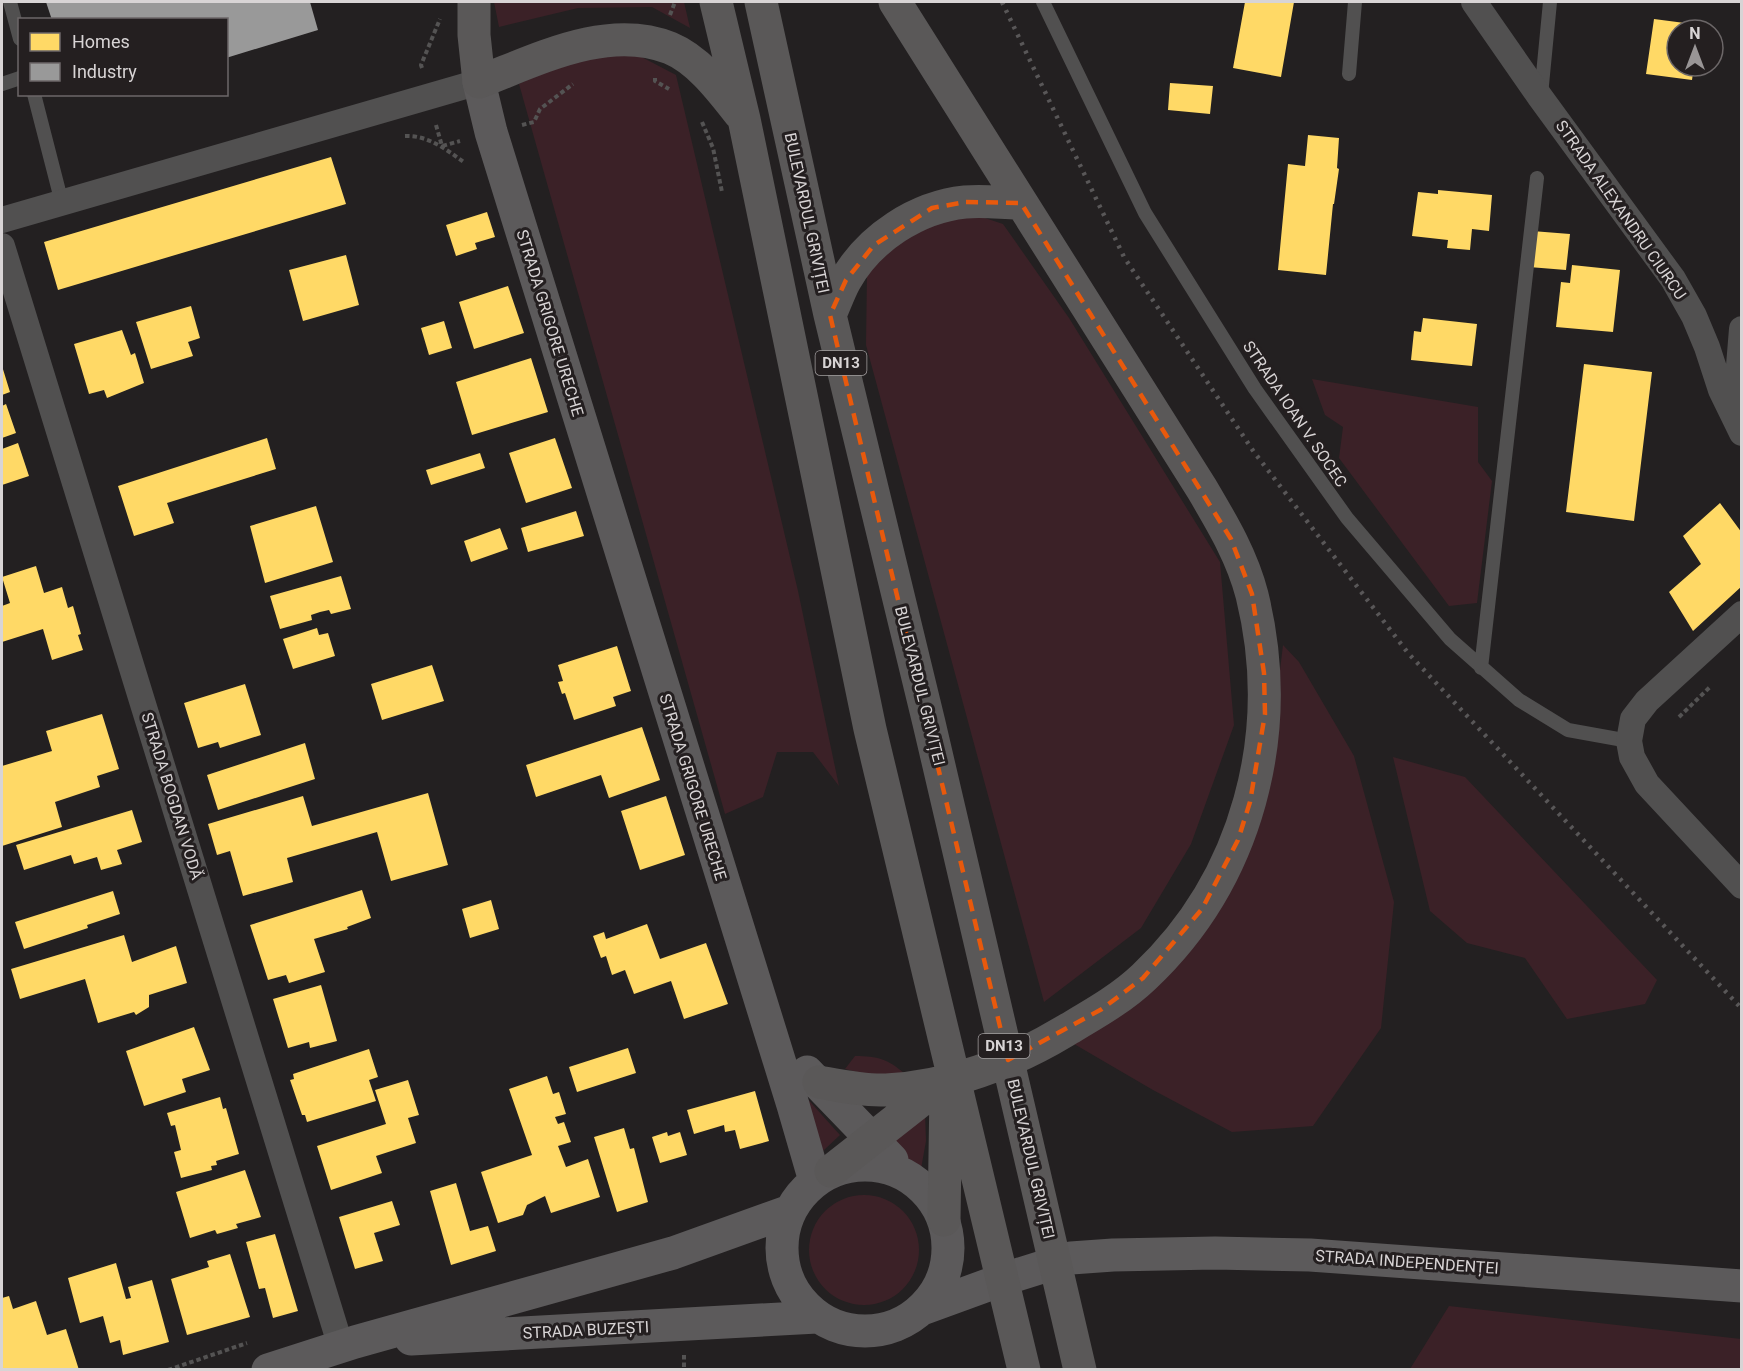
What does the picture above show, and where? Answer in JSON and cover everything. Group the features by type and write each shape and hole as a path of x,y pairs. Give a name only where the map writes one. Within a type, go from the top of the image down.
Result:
{"main road":[{"path":"474,2 474,35 479,82 583,45 613,40 640,41 670,48 696,65 721,89 744,119"},
{"name":"DN13","path":"716,2 744,119 870,729 1024,1370"},
{"name":"BULEVARDUL GRIVIȚEI","path":"761,2 830,315 929,723 1080,1370"},
{"path":"819,1082 860,1089 885,1090 912,1088 981,1072 1045,1043 1102,1009 1143,978 1177,942 1202,909 1238,840 1260,758 1265,714 1260,636 1252,594 1231,539 1202,489 895,2"},
{"name":"STRADA GRIGORE URECHE","path":"479,82 494,144 771,1038 793,1105 823,1176"},
{"path":"830,315 846,280 868,250 899,225 932,208 966,202 1022,203"},
{"path":"771,1038 819,1082 905,1175 929,1194 946,1230"},
{"path":"947,1080 946,1230 949,1252 944,1277 922,1309 895,1326 879,1330 847,1330 832,1325 817,1317 804,1306 786,1277 781,1244 790,1211 800,1194 947,1080"},
{"path":"823,1176 849,1166 869,1164 888,1167 905,1175"},
{"name":"STRADA BUZEȘTI","path":"348,1344 673,1253 790,1211"},
{"name":"STRADA INDEPENDENȚEI","path":"946,1230 1009,1252 1071,1258 1215,1253 1310,1255 1742,1286"},
{"name":"STRADA INDEPENDENȚEI","path":"922,1309 1007,1278 1071,1258"},
{"name":"STRADA BUZEȘTI","path":"262,1355 348,1344 817,1317"}],"street":[{"name":"STRADA ALEXANDRU CIURCU","path":"1474,2 1540,97 1673,279 1694,316 1738,427"},
{"path":"2,220 479,82"},
{"name":"STRADA BOGDAN VODĂ","path":"2,246 348,1344"},
{"path":"1738,427 1742,328"},
{"path":"1742,614 1647,701 1633,719 1629,741 1632,757 1647,784 1742,886"}],"lane":[{"path":"10,2 18,32"},
{"name":"STRADA IOAN V. SOCEC","path":"1042,2 1145,213 1255,388 1347,518 1450,639 1519,700 1568,730 1629,741"},
{"path":"1349,74 1354,2"},
{"path":"1540,97 1550,2"},
{"path":"2,84 18,79"},
{"path":"35,96 62,202"},
{"path":"1481,668 1537,178"}],"path":[{"path":"655,81 666,23 675,2"},
{"path":"645,78 674,92"},
{"path":"540,109 574,83"},
{"path":"701,120 713,147 723,194"},
{"path":"404,136 415,136 442,146 469,165"},
{"path":"168,1370 262,1355"},
{"path":"684,1355 684,1370"}],"highlighted area":[{"path":"966,202 1021,203 1231,539 1252,594 1264,673 1265,714 1250,802 1238,840 1202,909 1143,978 1102,1009 1008,1060 830,315 846,280 874,245 932,208"}],"shaded area":[{"path":"494,2 684,2 690,28 652,7 578,8 499,27"},
{"path":"580,53 634,53 676,75 798,591 839,786 813,752 777,752 763,797 725,814 519,84"},
{"path":"973,214 1003,224 1069,318 1220,562 1234,725 1191,844 1141,928 1044,1002 866,345 867,273 914,226"},
{"path":"1312,379 1478,407 1478,462 1492,481 1477,603 1449,606 1339,458 1343,427 1325,415"},
{"path":"1283,645 1299,662 1354,756 1394,902 1381,1028 1313,1126 1232,1132 1153,1090 1069,1041 1150,983 1263,811"},
{"path":"1393,757 1465,777 1657,980 1645,1004 1567,1019 1525,958 1467,943 1430,911"},
{"path":"855,1056 882,1059 905,1074 877,1077 845,1069"},
{"path":"786,1075 840,1135 823,1151"},
{"path":"925,1112 926,1141 919,1180 891,1144"},
{"path":"864,1195 885,1199 903,1211 915,1229 919,1250 915,1271 903,1289 885,1301 864,1305 843,1301 825,1289 813,1271 809,1250 813,1229 825,1211 843,1199"},
{"path":"1449,1306 1741,1339 1741,1369 1410,1369"}],"building: Homes":[{"path":"1245,2 1294,2 1281,77 1233,68"},
{"path":"1654,19 1665,20 1665,76 1646,74"},
{"path":"1170,83 1213,86 1210,114 1168,110"},
{"path":"1308,135 1339,138 1337,168 1339,169 1326,275 1278,270 1288,164 1305,166"},
{"path":"331,157 346,204 58,290 44,242"},
{"path":"1438,190 1492,195 1489,231 1472,229 1470,250 1447,248 1448,240 1412,236 1418,192 1438,194"},
{"path":"487,212 495,237 475,243 477,249 456,256 446,225"},
{"path":"1532,231 1570,234 1566,270 1529,267"},
{"path":"346,255 359,305 303,321 289,270"},
{"path":"1572,265 1620,270 1613,332 1556,327 1561,282 1570,283"},
{"path":"508,286 524,333 474,349 459,302"},
{"path":"191,306 200,338 188,342 193,356 151,369 136,322"},
{"path":"1423,318 1477,324 1472,366 1411,360 1414,331 1421,332"},
{"path":"444,321 452,348 429,355 421,328"},
{"path":"122,330 131,355 135,353 144,383 107,398 104,390 89,394 74,344"},
{"path":"531,358 548,412 472,435 456,382"},
{"path":"1584,364 1652,372 1634,521 1566,512"},
{"path":"2,366 10,392 2,395"},
{"path":"6,404 16,433 2,438 2,406"},
{"path":"267,438 276,469 167,503 174,523 134,536 118,486"},
{"path":"555,438 572,488 526,503 509,453"},
{"path":"18,443 29,476 2,485 2,449"},
{"path":"480,453 485,468 431,485 426,470"},
{"path":"1720,503 1742,533 1742,586 1693,631 1669,592 1701,564 1683,536"},
{"path":"316,506 333,562 265,583 250,526"},
{"path":"576,511 584,536 528,552 521,528"},
{"path":"500,528 508,549 471,562 464,541"},
{"path":"36,566 44,593 62,587 68,608 73,606 83,650 52,660 43,629 2,642 2,606 10,603 2,577"},
{"path":"341,576 351,609 331,614 329,610 320,612 311,615 312,620 280,629 270,596"},
{"path":"317,628 319,635 328,633 335,656 293,669 283,639"},
{"path":"617,646 631,691 613,697 616,706 574,720 565,693 562,694 558,682 563,681 558,665"},
{"path":"432,665 444,701 382,720 371,684"},
{"path":"245,684 261,735 220,748 218,742 198,748 184,703"},
{"path":"102,714 119,769 97,776 100,787 55,802 62,827 2,846 2,766 52,751 46,731"},
{"path":"642,727 660,780 609,798 601,775 536,797 526,765"},
{"path":"305,743 315,779 218,810 207,775"},
{"path":"428,793 448,865 391,881 377,832 287,858 293,882 243,896 230,851 217,855 208,824 303,796 312,826"},
{"path":"666,796 685,855 640,870 621,811"},
{"path":"132,810 142,842 117,850 122,864 101,870 97,857 74,864 71,855 24,870 16,845"},
{"path":"362,890 371,918 347,927 348,929 314,939 325,972 289,983 286,975 268,980 250,925"},
{"path":"113,891 120,914 87,925 88,928 24,949 15,922"},
{"path":"491,900 499,929 470,938 462,909"},
{"path":"647,924 660,959 706,943 728,1004 684,1019 671,981 634,994 625,970 612,975 606,956 601,958 593,936 604,932 606,939"},
{"path":"124,935 132,962 176,946 187,983 149,995 149,1007 136,1015 134,1012 98,1023 85,979 20,999 11,969"},
{"path":"321,985 337,1041 310,1048 309,1042 288,1048 273,999"},
{"path":"194,1027 210,1070 182,1079 186,1092 144,1106 126,1051"},
{"path":"628,1048 636,1073 577,1092 569,1067"},
{"path":"369,1049 378,1077 369,1080 376,1101 307,1122 305,1115 302,1115 290,1080 294,1079 293,1074"},
{"path":"547,1076 553,1094 559,1092 566,1114 555,1117 558,1124 564,1122 571,1142 558,1146 566,1167 588,1159 600,1197 551,1213 545,1196 527,1205 523,1215 498,1223 481,1172 532,1155 509,1089"},
{"path":"408,1080 419,1115 408,1118 416,1143 376,1156 382,1173 331,1190 317,1146 386,1124 375,1090"},
{"path":"755,1091 769,1141 740,1149 735,1130 725,1132 724,1125 694,1134 687,1110"},
{"path":"220,1097 223,1109 226,1108 239,1154 216,1161 217,1165 211,1166 212,1170 181,1178 174,1152 181,1150 175,1125 171,1126 167,1113"},
{"path":"624,1128 630,1149 634,1148 648,1202 617,1212 594,1137"},
{"path":"667,1132 668,1136 680,1132 687,1155 660,1163 652,1137"},
{"path":"245,1170 261,1217 236,1224 238,1228 217,1234 215,1230 190,1238 176,1192"},
{"path":"456,1183 470,1231 488,1226 496,1251 451,1265 430,1191"},
{"path":"392,1201 400,1225 374,1233 383,1261 355,1269 339,1217"},
{"path":"275,1234 298,1311 273,1318 265,1288 259,1289 246,1242"},
{"path":"230,1254 250,1317 187,1335 171,1279 209,1267 207,1261"},
{"path":"116,1263 126,1299 131,1298 128,1287 152,1280 169,1342 123,1355 120,1340 110,1343 103,1316 80,1323 68,1278"},
{"path":"9,1296 13,1309 36,1301 47,1335 66,1329 79,1370 2,1370 2,1298"}],"building: Industry":[{"path":"46,2 310,2 318,30 228,57 228,18 51,18"}],"railway":[{"path":"1002,2 1124,257 1254,452 1408,653 1742,1009"}]}
